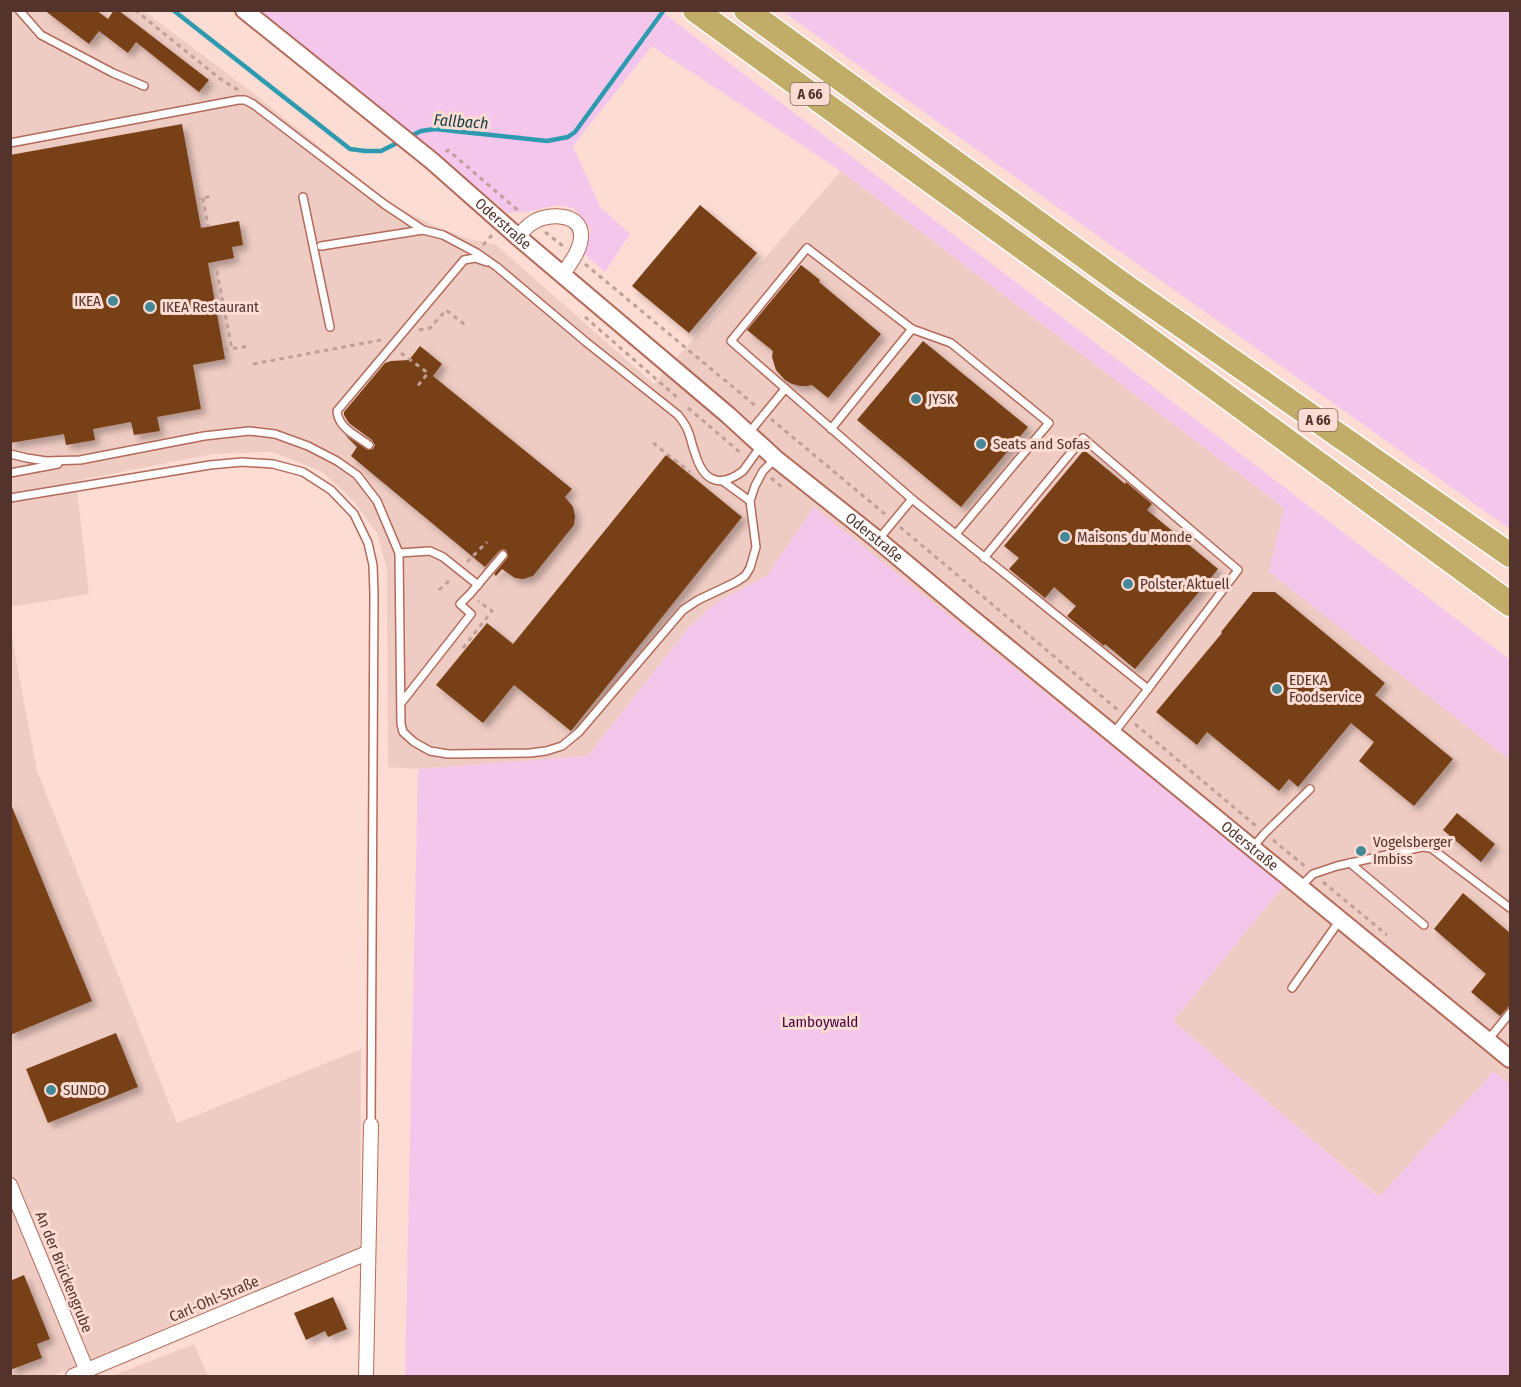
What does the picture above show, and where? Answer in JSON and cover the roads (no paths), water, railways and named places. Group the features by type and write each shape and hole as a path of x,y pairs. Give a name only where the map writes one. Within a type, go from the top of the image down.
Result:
{"highway":[{"name":"A 66","path":"695,10 1510,604"},
{"name":"A 66","path":"746,10 1125,286 1510,555"}],"street":[{"name":"Oderstraße","path":"244,10 432,161 728,415 776,459 878,540 1510,1059"},
{"path":"518,237 532,222 550,216 568,218 575,223 581,230 582,238 578,250 563,274"},
{"path":"366,1377 371,1125"},
{"name":"An der Brückengrube","path":"10,1185 87,1371"},
{"name":"Carl-Ohl-Straße","path":"73,1377 368,1253"}],"lane":[{"path":"19,10 41,36 113,73 144,86"},
{"path":"10,143 245,100 384,204 423,230"},
{"path":"303,197 330,327"},
{"path":"321,246 423,230 443,235 462,244 497,267 585,342 678,415 689,432 700,467 707,475 724,482 750,501"},
{"path":"956,534 1049,423 951,342 912,329 807,248 731,341 912,499 1148,689"},
{"path":"369,445 342,425 337,417 337,411 464,260 475,258 497,267"},
{"path":"831,429 912,329"},
{"path":"748,434 785,389"},
{"path":"10,473 227,433 249,431 275,434 308,446 337,461 357,475 377,501 399,553 401,724 403,732 414,742 430,751 448,754 530,753 561,746 579,732 683,610 745,576 750,568 756,547 750,501 763,471 776,459"},
{"path":"984,558 1083,438 1238,570 1113,734"},
{"path":"724,482 743,471 761,446"},
{"path":"10,454 46,461 80,460"},
{"path":"10,498 210,465 252,463 273,464 303,472 331,490 354,514 368,543 373,565 374,594 371,1125"},
{"path":"878,540 912,499"},
{"path":"399,553 430,550 443,557 477,585"},
{"path":"401,703 471,614 460,604 502,555"},
{"path":"1252,848 1310,789"},
{"path":"1300,887 1313,874 1422,847 1431,848 1510,908"},
{"path":"1350,863 1424,925"},
{"path":"1292,988 1341,920"},
{"path":"1488,1041 1510,1013"}],"waterway":[{"name":"Fallbach","path":"173,10 350,149 381,151 401,141"},
{"name":"Fallbach","path":"409,137 421,131 435,129 547,141 568,137 575,132 664,10"}],"place":[{"name":"IKEA","path":"113,301"},
{"name":"IKEA Restaurant","path":"150,307"},
{"name":"JYSK","path":"916,399"},
{"name":"Seats and Sofas","path":"981,444"},
{"name":"Maisons du Monde","path":"1065,537"},
{"name":"Polster Aktuell","path":"1128,584"},
{"name":"EDEKA Foodservice","path":"1277,689"},
{"name":"Vogelsberger Imbiss","path":"1361,851"},
{"name":"SUNDO","path":"51,1090"}],"park label":[{"name":"Lamboywald","path":"820,1022"}]}
